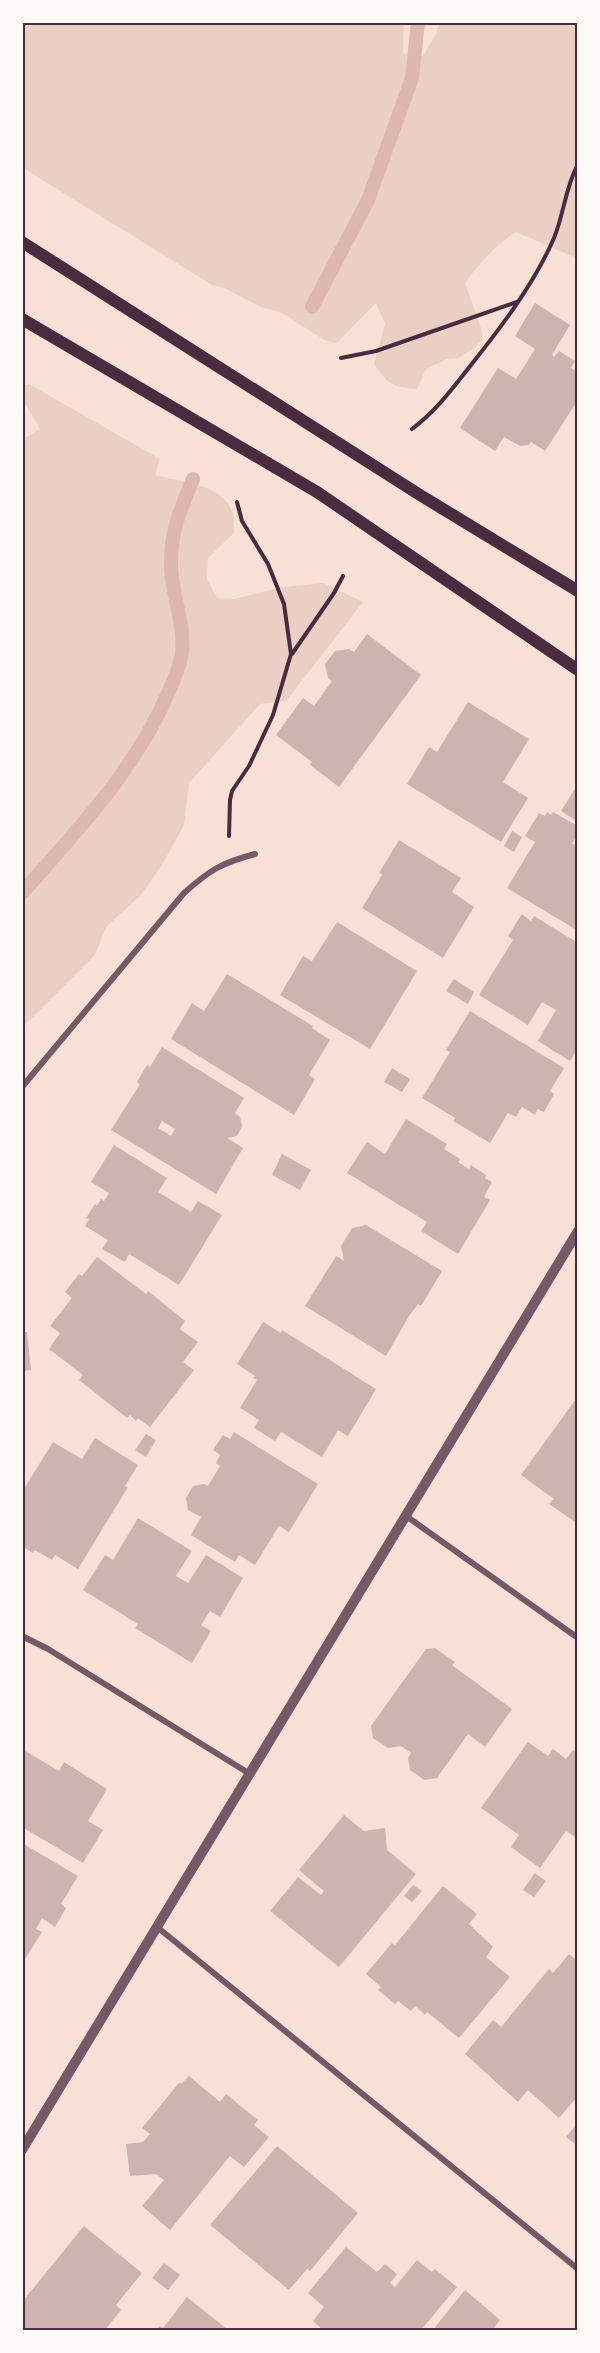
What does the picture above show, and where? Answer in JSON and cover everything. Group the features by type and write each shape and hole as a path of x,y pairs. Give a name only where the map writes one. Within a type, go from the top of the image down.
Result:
{"main road":[{"path":"22,242 420,495 578,591"},
{"path":"22,319 317,492 578,670"}],"street":[{"path":"22,1087 184,893 207,872 229,861 255,854"},
{"path":"22,2150 578,1232"},
{"path":"406,1516 578,1638"},
{"path":"22,1636 48,1649 250,1774"},
{"path":"157,1927 578,2269"}],"path":[{"path":"412,429 445,397 518,302 555,236 566,193 578,164"},
{"path":"341,358 376,351 518,302"},
{"path":"237,502 242,521 268,564 284,604 291,654"},
{"path":"229,861 232,791 249,766 273,715 291,654 334,593 343,576"}],"shaded area":[{"path":"22,23 404,23 403,53 423,56 436,34 439,23 577,23 577,256 574,257 516,232 488,255 465,283 483,339 473,349 458,358 447,359 426,369 417,389 391,383 374,364 385,324 376,303 337,343 326,341 282,313 261,307 224,288 212,285 23,168"},
{"path":"29,384 160,459 155,475 188,482 221,496 233,514 234,533 208,558 207,579 217,598 234,599 283,587 323,583 363,602 286,701 260,704 189,783 184,825 162,865 140,896 106,927 95,955 23,1027 22,440 40,429 23,400 23,386"}],"building":[{"path":"535,303 570,325 552,355 554,357 559,351 575,361 571,368 578,372 578,400 545,451 531,442 529,445 520,446 504,437 495,451 460,428 498,368 516,379 535,349 515,336"},
{"path":"367,634 421,675 339,787 310,765 312,762 276,735 303,698 314,706 332,681 328,678 325,664 335,651 349,649 354,652"},
{"path":"468,702 529,739 503,782 528,798 501,842 407,784 429,747 437,752"},
{"path":"578,784 578,822 561,811"},
{"path":"547,812 551,815 553,812 578,826 578,834 572,843 578,846 578,931 507,888 535,842 525,836 539,813 545,816"},
{"path":"512,831 522,837 514,852 504,846"},
{"path":"399,840 461,878 452,892 474,907 443,958 362,908"},
{"path":"522,914 531,921 534,916 578,943 578,1048 570,1061 538,1041 556,1010 542,1002 528,1025 479,995 513,940 508,936"},
{"path":"337,922 417,971 370,1049 280,995 303,956 312,961"},
{"path":"227,974 313,1026 312,1028 330,1040 309,1075 315,1079 294,1115 171,1039 192,1003 204,1011"},
{"path":"454,979 474,992 468,1004 446,991"},
{"path":"470,1011 564,1068 550,1091 554,1094 544,1112 538,1109 535,1115 522,1107 516,1117 508,1113 490,1143 453,1121 455,1118 422,1098 450,1052 446,1050"},
{"path":"162,1047 244,1098 235,1113 240,1117 242,1126 237,1136 227,1138 243,1148 216,1194 111,1130 140,1084 137,1082 147,1065 150,1067","holes":["162,1121 175,1129 171,1136 158,1128"]},
{"path":"392,1068 410,1079 402,1092 384,1082"},
{"path":"406,1119 447,1144 444,1149 460,1159 458,1162 469,1169 471,1165 492,1182 484,1197 490,1200 458,1254 421,1231 427,1222 347,1173 367,1142 385,1154"},
{"path":"114,1145 167,1178 158,1192 191,1212 198,1201 222,1215 179,1285 129,1254 125,1262 102,1249 108,1240 85,1226 89,1219 86,1218 95,1204 97,1206 101,1199 104,1201 109,1193 91,1182"},
{"path":"282,1154 311,1170 300,1190 272,1175"},
{"path":"366,1225 442,1271 421,1306 418,1304 409,1316 386,1356 305,1306 336,1256 344,1261 341,1246 352,1228"},
{"path":"97,1257 146,1294 148,1291 185,1321 180,1329 198,1342 183,1362 194,1370 150,1427 138,1418 136,1421 130,1415 127,1418 79,1380 83,1375 49,1349 60,1333 50,1326 72,1298 65,1292 79,1274 82,1276"},
{"path":"263,1322 281,1333 282,1330 376,1389 348,1436 338,1430 322,1457 281,1432 275,1441 254,1428 259,1420 240,1408 257,1380 253,1378 255,1376 237,1364"},
{"path":"22,1332 27,1332 31,1370 22,1371"},
{"path":"578,1396 578,1524 549,1504 554,1499 521,1475"},
{"path":"234,1432 318,1484 289,1532 279,1526 255,1565 239,1555 235,1562 191,1535 201,1517 188,1510 186,1498 193,1486 204,1484 208,1486 220,1466 216,1463 220,1455 213,1450 223,1435 230,1439"},
{"path":"146,1434 156,1440 146,1457 135,1450"},
{"path":"95,1438 138,1465 125,1486 128,1487 78,1569 55,1555 52,1560 35,1550 33,1553 22,1546 22,1492 53,1442 82,1459"},
{"path":"138,1518 192,1551 176,1576 188,1583 206,1555 243,1578 220,1617 210,1611 201,1625 211,1631 192,1663 135,1628 138,1624 83,1590 105,1555 113,1560"},
{"path":"435,1648 455,1662 452,1665 512,1709 485,1747 468,1734 437,1778 424,1780 410,1770 408,1758 411,1753 401,1746 388,1748 373,1738 371,1726 426,1649"},
{"path":"528,1742 548,1756 553,1749 566,1759 573,1750 578,1753 578,1839 566,1831 540,1868 511,1847 519,1835 481,1808"},
{"path":"22,1749 59,1771 64,1762 107,1789 88,1821 103,1830 83,1863 22,1827"},
{"path":"344,1815 364,1831 385,1828 387,1850 416,1874 339,1967 270,1911 298,1877 321,1895 324,1891 299,1870"},
{"path":"22,1843 78,1876 61,1904 66,1908 55,1927 42,1918 36,1929 42,1932 22,1964"},
{"path":"535,1873 546,1881 534,1897 523,1890"},
{"path":"413,1885 422,1891 412,1902 404,1896"},
{"path":"443,1886 477,1914 469,1924 493,1947 486,1957 510,1977 459,2038 427,2012 425,2015 415,2006 411,2011 398,2001 395,2004 378,1990 381,1987 366,1974 392,1943 395,1945"},
{"path":"569,1954 578,1961 578,2096 559,2118 528,2090 518,2102 465,2054 493,2020 501,2027 549,1969 553,1973"},
{"path":"189,2076 220,2102 226,2094 258,2120 254,2125 269,2137 244,2167 230,2156 170,2230 142,2206 164,2180 156,2174 130,2176 126,2144 143,2142 150,2134 142,2128 179,2083 181,2084"},
{"path":"578,2123 578,2146 566,2137"},
{"path":"277,2146 358,2213 310,2271 307,2269 289,2290 210,2225"},
{"path":"84,2226 142,2273 116,2305 121,2310 105,2330 22,2330 22,2302"},
{"path":"346,2247 377,2272 385,2264 397,2274 390,2283 395,2287 417,2260 432,2272 435,2269 457,2287 421,2330 323,2330 313,2321 324,2307 308,2293"},
{"path":"164,2263 180,2275 168,2290 152,2278"},
{"path":"465,2290 500,2320 492,2330 437,2330 435,2327"},
{"path":"187,2297 228,2330 156,2330 160,2326 163,2328"}],"waterway":[{"path":"312,307 368,200 412,78 418,22"},
{"path":"22,893 123,773 156,719 175,677 181,657 182,641 172,578 171,554 177,522 193,479"}]}
